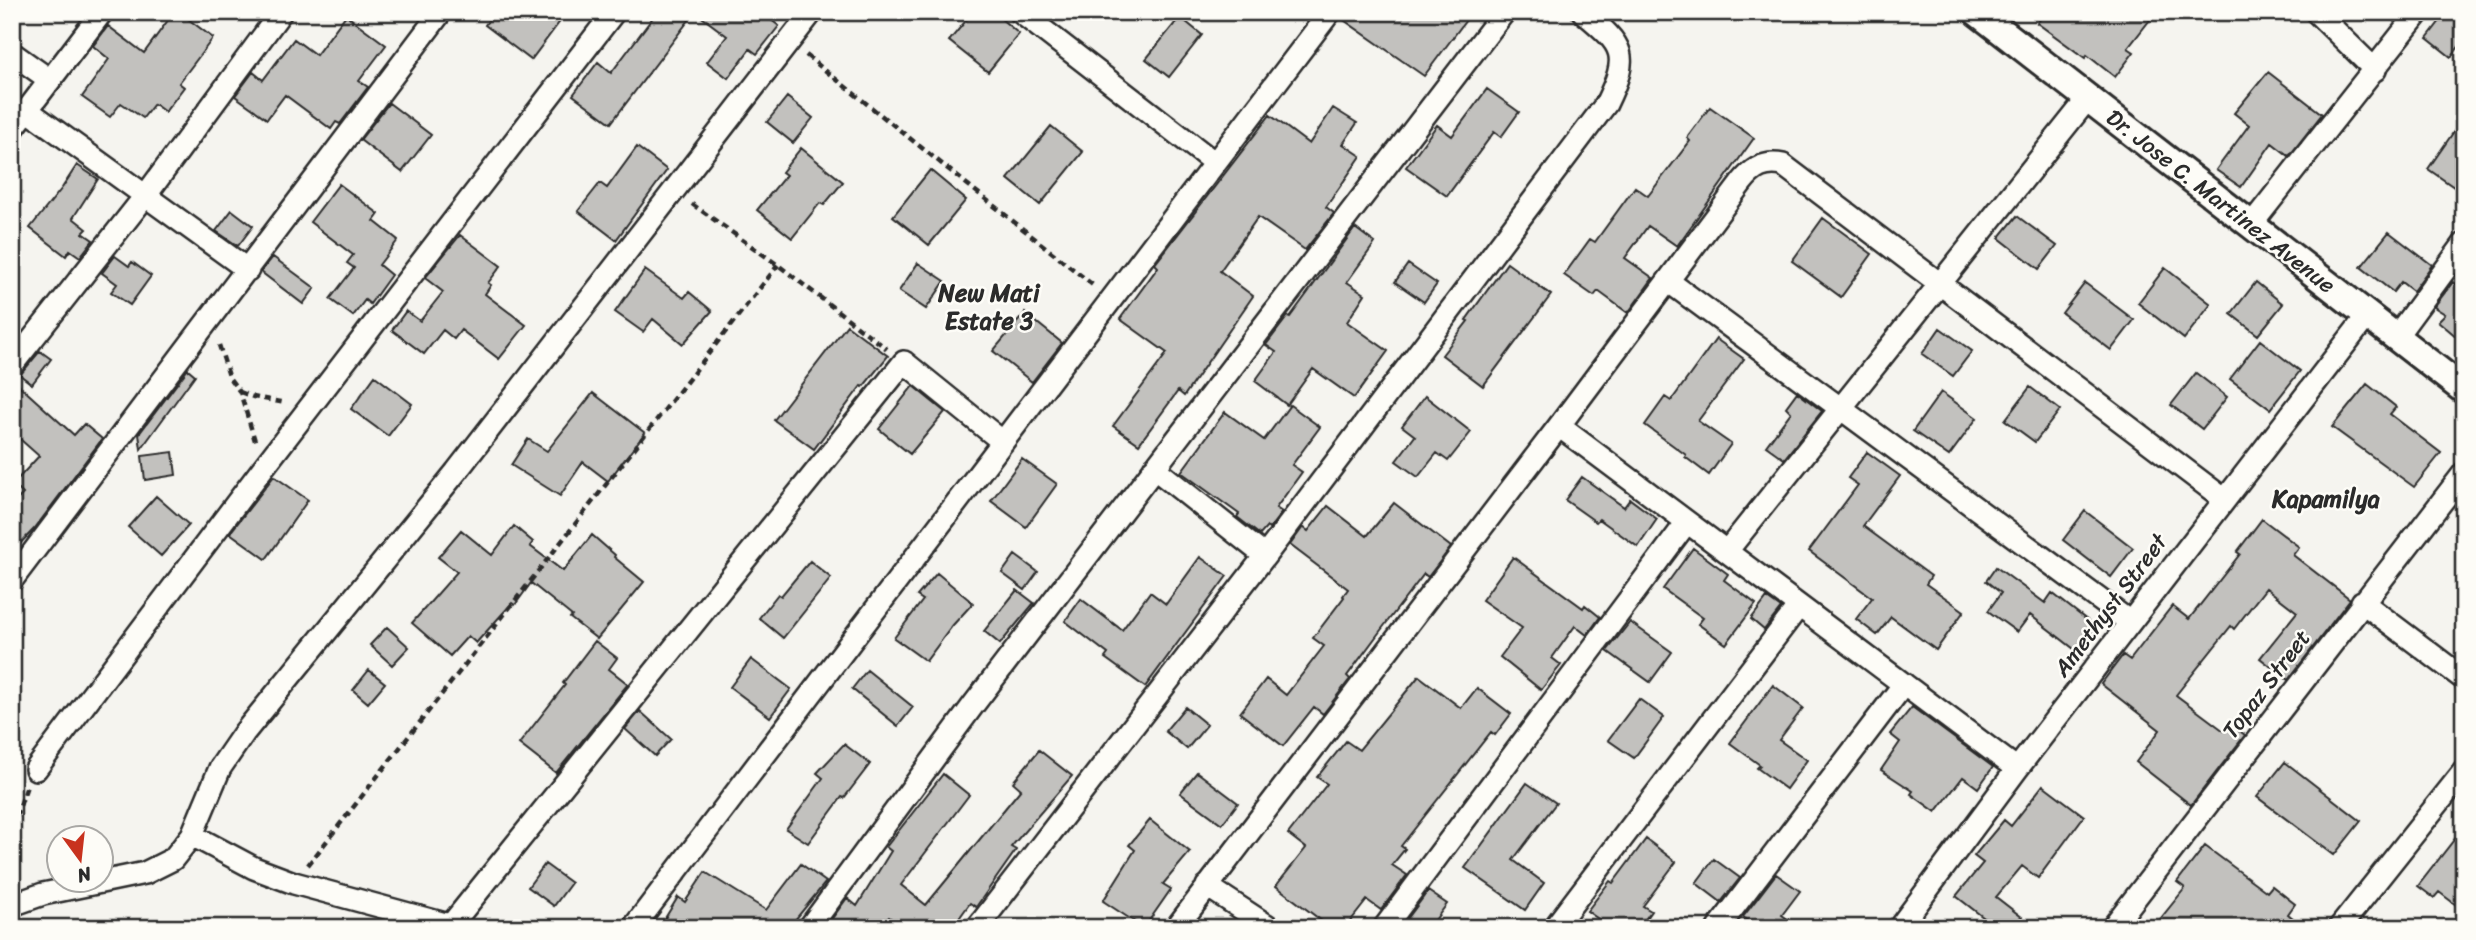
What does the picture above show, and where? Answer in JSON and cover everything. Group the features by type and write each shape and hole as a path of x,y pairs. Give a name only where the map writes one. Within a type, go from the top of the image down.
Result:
{"street":[{"path":"12,130 102,12"},
{"path":"12,365 146,195 281,12"},
{"path":"12,580 441,12"},
{"path":"36,769 263,468 614,12"},
{"path":"12,905 43,894 145,873 173,859 192,835 220,768 244,733 456,472 812,12"},
{"path":"1020,12 1215,163"},
{"path":"633,928 1330,12"},
{"path":"809,928 974,704 1504,12"},
{"path":"977,928 1265,556 1606,104 1618,78 1622,58 1614,40 1583,12"},
{"name":"Dr. Jose C. Martinez Avenue","path":"1977,12 2464,390"},
{"path":"2315,12 2375,70"},
{"path":"2251,225 2419,12"},
{"path":"12,53 50,80"},
{"path":"1727,551 2089,97"},
{"path":"27,110 248,270"},
{"path":"1175,928 1751,171 1763,165 1783,165 2224,499"},
{"path":"2395,338 2464,244"},
{"path":"1668,281 2130,622"},
{"name":"Amethyst Street","path":"1899,928 2017,769 2367,316"},
{"path":"192,835 254,868 294,883 455,927 904,362 1003,442"},
{"path":"1559,426 2017,769"},
{"path":"1154,468 1265,556"},
{"name":"Topaz Street","path":"2112,928 2464,473"},
{"path":"1384,928 1687,522"},
{"path":"2362,602 2464,679"},
{"path":"1554,928 1800,606"},
{"path":"1718,928 1904,684"},
{"path":"2339,928 2464,771"},
{"path":"1207,886 1271,928"}],"path":[{"path":"790,43 1111,300"},
{"path":"674,191 778,265 904,362"},
{"path":"294,883 778,265"},
{"path":"217,311 217,337 222,362 240,392 263,468"},
{"path":"240,392 276,402 311,406"},
{"path":"12,828 21,798 36,769"}],"building":[{"path":"174,12 179,12 213,38 179,83 184,87 165,112 154,104 143,118 121,103 110,117 82,97 109,59 93,46 108,26 144,53"},
{"path":"494,12 567,12 531,60 485,25"},
{"path":"657,12 695,12 611,123 573,95 598,62 611,73"},
{"path":"695,12 761,12 779,26 757,54 750,49 728,78 707,62 727,36"},
{"path":"973,12 993,12 1019,34 988,72 949,41"},
{"path":"1343,12 1472,12 1424,76 1341,18"},
{"path":"2046,12 2156,12 2128,48 2134,52 2115,77 2087,55 2085,58 2037,23"},
{"path":"2447,12 2464,12 2464,40 2451,57 2427,38"},
{"path":"346,15 386,45 359,81 368,87 340,124 336,122 331,129 285,95 267,119 235,96 253,72 263,80 294,39 316,55"},
{"path":"1180,17 1202,35 1169,77 1146,59"},
{"path":"2268,72 2322,114 2289,156 2272,143 2241,187 2216,170 2249,125 2234,113"},
{"path":"1487,89 1519,112 1501,137 1494,132 1447,196 1406,167 1437,125 1452,136"},
{"path":"787,97 813,118 793,143 767,122"},
{"path":"389,103 431,135 402,172 360,140"},
{"path":"1710,107 1754,138 1677,246 1648,226 1625,258 1653,278 1628,313 1598,291 1594,296 1564,275 1590,239 1595,242 1635,187 1648,196 1690,141 1687,138"},
{"path":"1333,108 1357,123 1343,144 1361,156 1326,207 1334,213 1305,250 1258,217 1220,271 1253,296 1184,396 1178,391 1139,444 1113,426 1167,353 1120,319 1158,267 1155,264 1270,115 1309,144"},
{"path":"2464,117 2464,194 2428,169"},
{"path":"1051,126 1083,152 1040,205 1008,179"},
{"path":"637,147 667,170 616,240 578,211 600,183 607,188"},
{"path":"801,148 843,182 824,205 820,203 792,238 757,210 786,175 782,172"},
{"path":"77,165 98,179 73,218 87,229 83,233 93,240 80,257 70,250 66,256 30,228"},
{"path":"930,170 966,200 929,245 893,216"},
{"path":"339,184 379,214 374,221 398,240 379,265 391,275 370,304 365,300 353,316 330,299 354,268 347,263 353,255 310,222"},
{"path":"232,210 253,226 238,246 216,231"},
{"path":"2017,216 2057,246 2039,269 1999,238"},
{"path":"1823,218 1872,254 1841,297 1792,261"},
{"path":"1355,228 1375,243 1347,282 1365,294 1347,322 1388,351 1354,398 1313,369 1287,405 1255,381 1276,352 1266,345 1288,316 1290,317"},
{"path":"2389,232 2432,265 2413,291 2401,282 2393,292 2361,267"},
{"path":"460,235 501,266 488,283 491,285 485,294 526,325 499,359 461,330 454,339 443,330 424,354 392,330 406,311 420,321 443,292 425,278"},
{"path":"115,256 129,266 132,262 151,276 130,305 111,292 117,284 102,273"},
{"path":"273,257 315,288 303,304 261,272"},
{"path":"918,263 945,281 926,309 899,291"},
{"path":"1507,263 1551,295 1483,386 1442,355"},
{"path":"1408,264 1437,284 1424,302 1395,282"},
{"path":"2165,268 2211,304 2184,339 2138,303"},
{"path":"645,270 684,298 689,292 712,311 683,344 653,319 643,332 615,312"},
{"path":"2256,282 2283,304 2258,335 2231,314"},
{"path":"2453,282 2464,290 2464,343 2438,321 2445,314 2434,307"},
{"path":"2085,283 2134,320 2111,350 2062,313"},
{"path":"1025,313 1062,343 1032,382 993,351"},
{"path":"847,325 888,356 863,387 861,386 814,449 774,420"},
{"path":"1940,328 1972,351 1953,376 1922,354"},
{"path":"1716,339 1744,359 1698,421 1731,444 1709,475 1645,425 1665,397 1671,401"},
{"path":"2260,340 2300,371 2270,409 2230,379"},
{"path":"40,351 51,359 32,384 20,375"},
{"path":"188,369 195,375 141,449 139,434"},
{"path":"2196,373 2227,397 2202,429 2171,405"},
{"path":"375,376 412,404 388,436 351,409"},
{"path":"12,379 74,435 84,424 102,439 35,528 12,552 12,505 23,494 13,484 39,456 12,432"},
{"path":"2367,384 2396,407 2390,414 2441,453 2414,487 2332,427"},
{"path":"913,386 945,412 910,454 879,429"},
{"path":"2030,387 2060,410 2035,442 2005,420"},
{"path":"1797,392 1822,411 1784,459 1766,446 1791,412 1786,407"},
{"path":"1941,392 1977,418 1949,456 1913,431"},
{"path":"593,393 645,433 608,481 583,462 560,496 511,465 528,439 547,451"},
{"path":"1425,396 1471,432 1448,461 1437,453 1418,477 1396,461 1415,436 1402,426"},
{"path":"1290,405 1320,427 1292,465 1302,472 1276,508 1282,512 1269,529 1267,527 1260,535 1237,517 1239,514 1181,472 1225,412 1264,440"},
{"path":"173,452 176,475 145,480 142,456"},
{"path":"1867,452 1900,476 1863,526 1931,576 1926,584 1964,611 1936,650 1891,617 1877,635 1856,619 1872,598 1809,551 1858,485 1848,478"},
{"path":"1022,459 1057,484 1026,527 991,501"},
{"path":"274,476 308,500 266,559 230,533"},
{"path":"1582,477 1624,507 1630,499 1657,519 1638,547 1599,519 1596,522 1565,500"},
{"path":"156,496 189,525 161,556 128,527"},
{"path":"1394,503 1451,547 1428,577 1424,574 1381,630 1347,676 1350,679 1323,714 1314,707 1283,746 1240,713 1266,679 1286,695 1324,646 1313,638 1348,589 1290,545 1303,527 1308,531 1328,506 1367,536"},
{"path":"2085,511 2133,548 2111,577 2063,540"},
{"path":"2262,519 2299,547 2293,555 2350,599 2288,680 2260,658 2297,612 2266,588 2234,629 2231,626 2176,695 2224,731 2230,724 2245,735 2191,805 2136,762 2160,730 2101,684 2123,655 2130,660 2172,606 2189,619 2240,554 2237,552"},
{"path":"514,526 533,542 530,546 563,571 592,535 644,582 597,639 531,583 515,605 512,603 476,643 468,636 450,656 412,623 457,572 438,557 461,530 492,555"},
{"path":"1693,548 1728,574 1724,580 1756,604 1726,644 1698,624 1703,618 1663,589"},
{"path":"1015,555 1038,572 1025,590 1002,573"},
{"path":"1200,557 1227,576 1145,687 1105,658 1108,654 1065,621 1081,599 1122,630 1150,592 1166,604"},
{"path":"1513,557 1583,608 1585,605 1600,617 1587,635 1575,626 1552,658 1561,665 1541,690 1500,657 1522,628 1482,600"},
{"path":"810,561 831,578 783,638 759,618"},
{"path":"1996,567 2045,603 2052,593 2097,628 2078,652 2030,615 2017,632 1988,611 2001,593 1986,581"},
{"path":"937,573 973,603 926,661 894,638 923,600 917,596"},
{"path":"1017,590 1034,603 1000,644 984,631"},
{"path":"1767,598 1781,608 1764,630 1751,619"},
{"path":"1630,622 1672,652 1650,682 1607,651"},
{"path":"387,627 409,647 392,665 370,645"},
{"path":"595,641 617,658 609,669 628,684 556,773 519,744"},
{"path":"751,659 791,689 770,717 730,687"},
{"path":"369,670 385,683 368,703 353,690"},
{"path":"867,670 913,707 898,726 852,689"},
{"path":"1419,676 1461,708 1477,688 1511,714 1495,735 1491,732 1401,846 1405,849 1392,865 1407,875 1381,910 1367,900 1345,928 1331,928 1276,886 1306,848 1288,834 1327,784 1317,777 1346,741 1359,750"},
{"path":"1773,685 1803,708 1779,740 1807,760 1786,789 1757,768 1760,765 1730,743"},
{"path":"1639,699 1664,717 1634,758 1608,740"},
{"path":"1185,707 1207,725 1187,749 1165,731"},
{"path":"1912,707 1993,767 1978,788 1963,777 1936,812 1911,794 1913,791 1881,770 1900,742 1890,734"},
{"path":"640,711 671,739 655,756 625,729"},
{"path":"844,744 870,764 808,843 786,829 823,778 817,773"},
{"path":"1039,750 1072,776 1011,847 1016,850 976,907 970,903 952,928 904,928 889,917 882,925 885,928 842,928 831,920 847,898 857,906 891,851 886,847 943,774 969,795 901,885 926,905 1021,789 1013,782"},
{"path":"2285,762 2361,821 2334,855 2257,797"},
{"path":"1197,772 1238,803 1222,824 1180,793"},
{"path":"1527,783 1556,803 1513,860 1544,883 1525,910 1465,868"},
{"path":"2043,785 2084,816 2038,878 2022,866 1996,897 2036,928 1997,928 1956,896 1983,863 1974,856 2004,820 2011,826"},
{"path":"1150,820 1190,852 1163,884 1171,889 1144,928 1103,901 1135,850 1129,845"},
{"path":"2464,827 2464,911 2439,892 2434,898 2418,886"},
{"path":"1646,839 1676,862 1643,906 1651,911 1639,928 1611,928 1587,911 1610,881 1613,883"},
{"path":"2205,846 2267,892 2272,886 2295,904 2288,914 2305,928 2153,928 2185,888 2177,882"},
{"path":"1714,859 1740,878 1721,902 1696,883"},
{"path":"545,864 571,883 554,906 528,887"},
{"path":"801,864 826,882 790,926 793,928 659,928 678,897 685,902 705,872 766,910"},
{"path":"1776,874 1800,891 1782,915 1800,928 1757,928 1743,917"},
{"path":"1428,891 1447,904 1429,928 1403,928 1402,926"}],"district":[{"name":"New Mati Estate 3","path":"989,307"},
{"name":"Kapamilya","path":"2326,499"}]}
